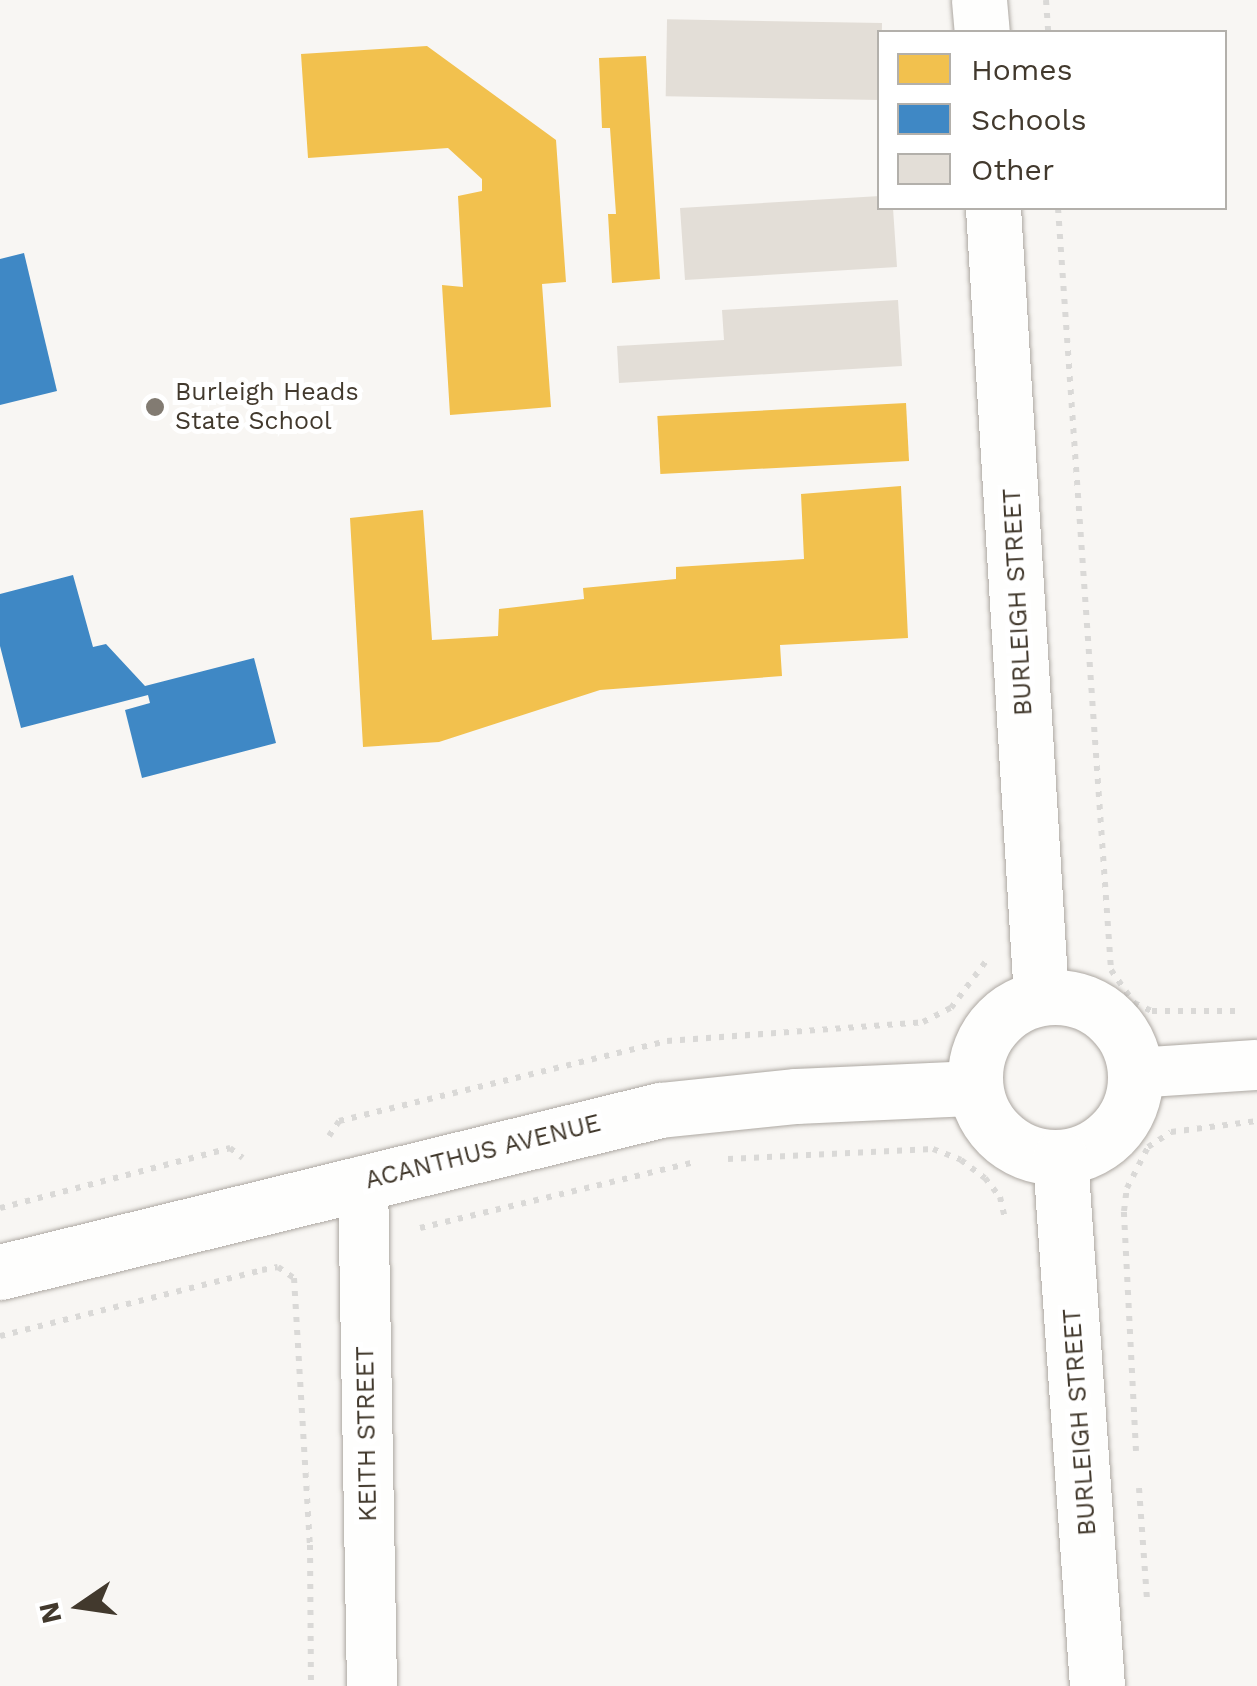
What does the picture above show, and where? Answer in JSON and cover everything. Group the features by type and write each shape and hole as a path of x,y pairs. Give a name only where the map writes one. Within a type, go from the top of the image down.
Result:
{"street":[{"path":"980,0 982,30"},
{"name":"BURLEIGH STREET","path":"994,210 1041,998"},
{"path":"1068,997 1104,1014 1129,1046 1136,1073 1133,1098 1114,1130 1084,1152 1060,1158 1036,1155 995,1131 975,1088 976,1063 984,1040 998,1020 1018,1005 1041,998 1068,997"},
{"path":"1136,1073 1257,1065"},
{"name":"ACANTHUS AVENUE","path":"0,1272 660,1110 796,1096 975,1088"},
{"name":"BURLEIGH STREET","path":"1060,1158 1097,1686"},
{"name":"KEITH STREET","path":"363,1182 372,1686"}],"path":[{"path":"1046,0 1048,30"},
{"path":"1058,210 1111,970 1134,1003 1152,1011 1243,1012"},
{"path":"325,1142 340,1121 667,1041 923,1022"},
{"path":"1135,1464 1137,1429 1124,1211 1127,1188 1148,1147 1171,1132 1257,1122"},
{"path":"0,1208 230,1148 247,1161"},
{"path":"712,1160 933,1149 961,1160 985,1178 1000,1198 1006,1218"},
{"path":"420,1228 699,1162"},
{"path":"0,1336 262,1270 278,1267 294,1278 310,1545 311,1686"},
{"path":"1138,1480 1148,1610"}],"building: Homes":[{"path":"427,46 556,140 566,282 542,284 551,407 450,415 442,285 463,287 458,196 482,191 482,179 448,148 308,158 301,54"},
{"path":"646,56 660,279 612,283 608,214 616,214 610,128 602,128 599,58"},
{"path":"906,403 909,461 660,474 657,416"},
{"path":"901,486 908,638 780,645 782,676 600,690 439,742 363,747 350,518 423,510 432,640 498,636 499,609 584,599 583,588 676,579 676,567 804,559 801,494"}],"building: Schools":[{"path":"24,253 57,391 0,405 0,259"},
{"path":"73,575 93,647 106,644 145,686 254,658 276,743 142,778 125,710 150,703 148,695 21,728 0,646 0,594"}],"building: Other":[{"path":"667,19 882,23 882,30 877,30 877,100 666,96"},
{"path":"877,196 877,210 893,210 897,267 685,280 680,208"},
{"path":"898,300 902,366 619,383 617,346 724,340 722,310"}],"place":[{"name":"Burleigh Heads State School","path":"155,407"}]}
